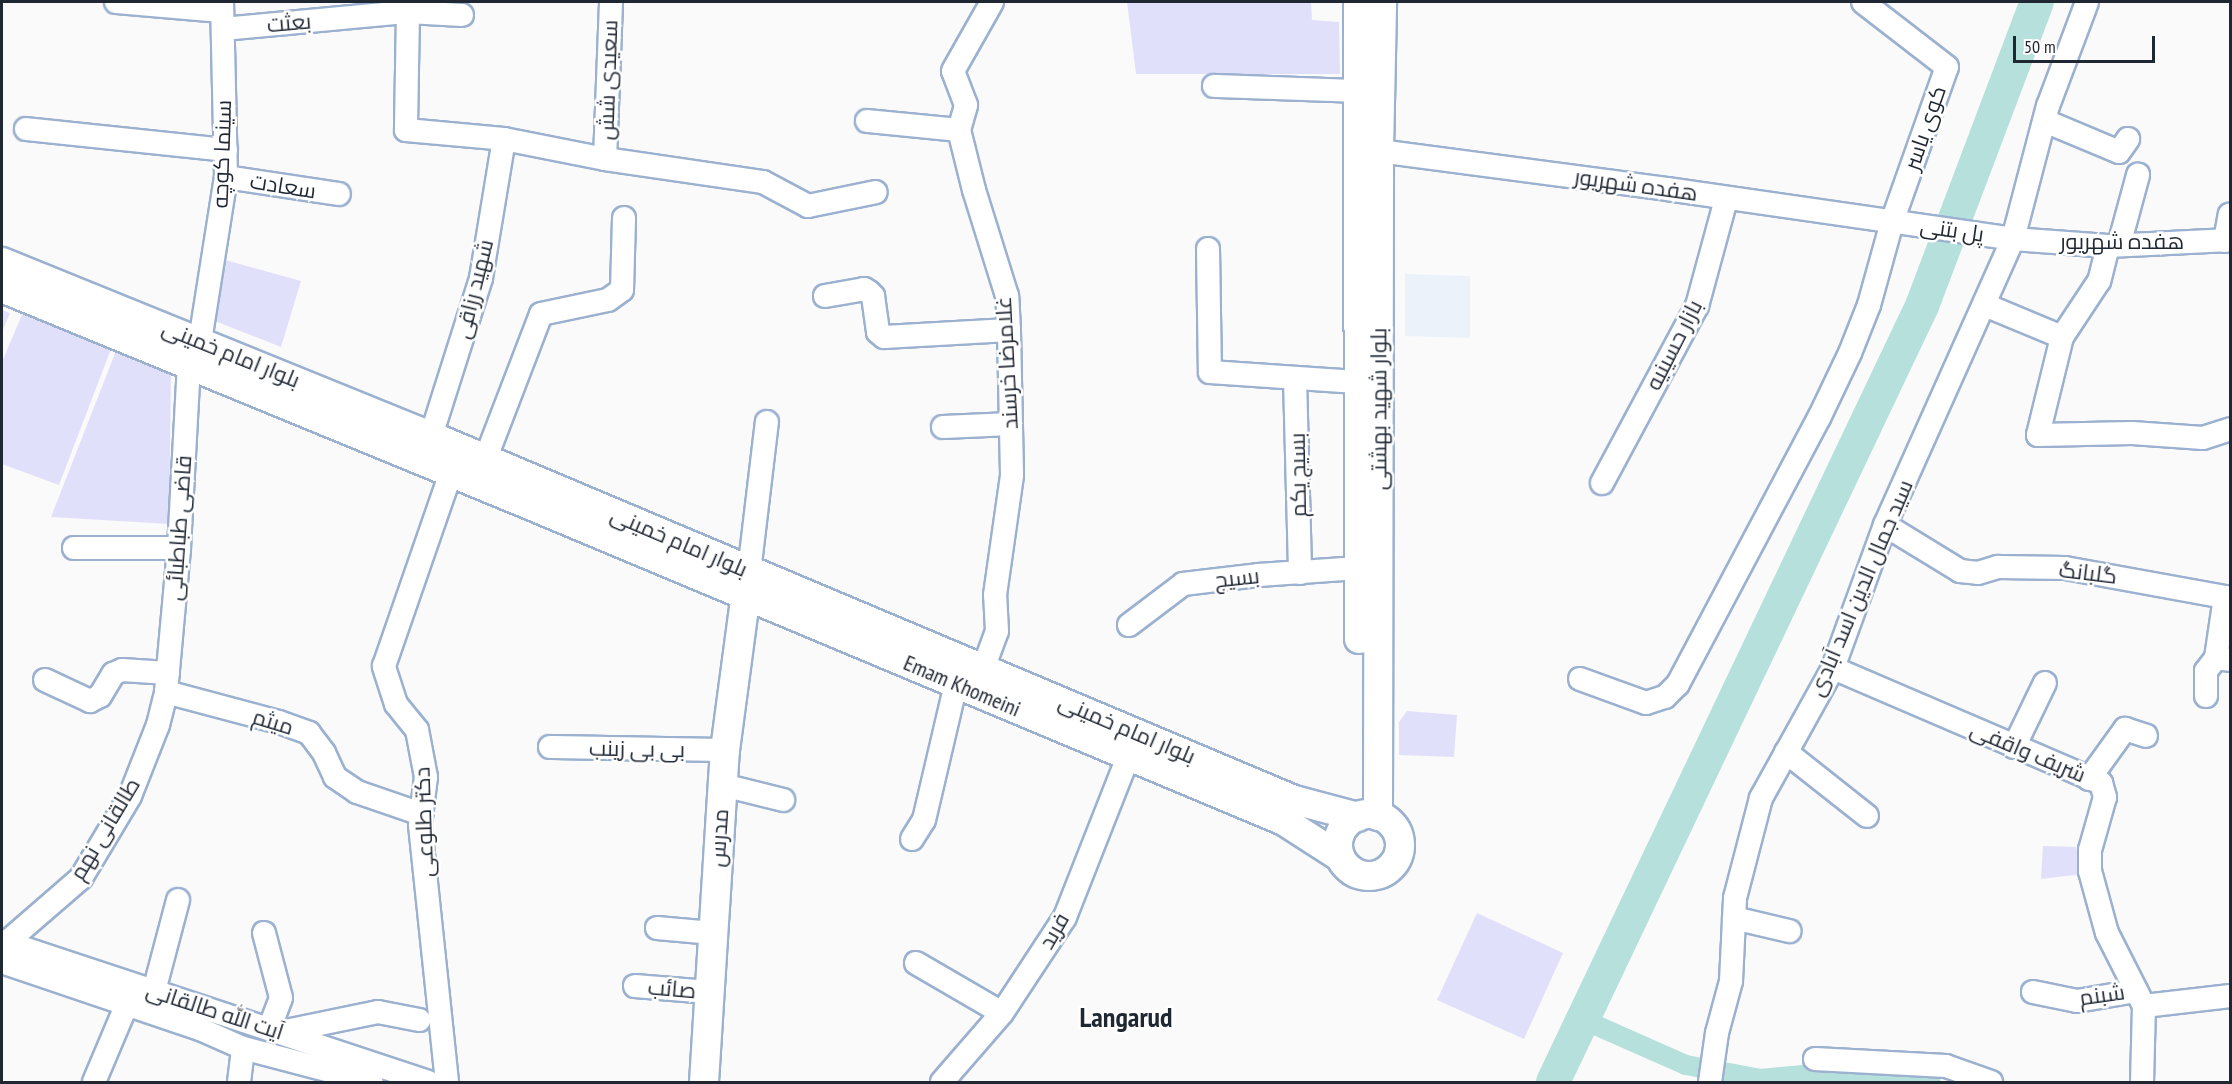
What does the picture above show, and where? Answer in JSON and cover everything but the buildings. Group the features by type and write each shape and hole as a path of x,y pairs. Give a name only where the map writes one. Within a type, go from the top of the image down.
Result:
{"main road":[{"name":"بلوار شهید بهشتی","path":"1366,816 1358,568 1357,91 1378,2"},
{"name":"بلوار شهید بهشتی","path":"1366,816 1379,151 1378,2"},
{"name":"بلوار امام خمینی","path":"2,262 451,472 983,669 1294,800 1366,816"},
{"name":"بلوار امام خمینی","path":"2,288 431,436 746,583"},
{"name":"Emam Khomeini","path":"746,583 956,684 1284,821 1340,857"},
{"name":"مدرس","path":"704,1083 725,750 746,583"},
{"path":"1366,816 1387,820 1398,835 1399,853 1389,869 1380,874 1362,875 1345,865 1340,857 1338,845 1341,833 1348,823 1366,816"}],"street":[{"name":"بعثت","path":"116,2 222,14 408,12 462,15"},
{"name":"سعیدی شش","path":"605,159 611,2"},
{"name":"غلامرضا خرسند","path":"983,669 997,631 995,595 1012,475 1009,330 1007,296 974,190 959,130 966,105 952,71 992,2"},
{"name":"کوی یاسر","path":"1863,2 1947,67 1892,222"},
{"name":"سید جمال الدین اسد آبادی","path":"1710,1083 1717,1033 1731,981 1734,898 1761,798 1833,668 1885,525 2013,239 2045,121 2086,2"},
{"path":"408,12 406,130 504,139 605,159 763,182 808,206 876,192"},
{"name":"سینما کوچه","path":"195,353 226,177 222,14"},
{"path":"1214,86 1357,91"},
{"path":"867,121 959,130"},
{"path":"2045,121 2119,152 2128,139"},
{"path":"26,129 226,150"},
{"name":"شهید رزاقی","path":"431,436 481,278 504,139"},
{"path":"1357,171 1379,151"},
{"name":"هفده شهریور","path":"1379,151 1667,189 1892,222"},
{"path":"2138,175 2114,246 2099,281 2062,337 2038,435 2132,433 2203,438 2230,429"},
{"name":"سعادت","path":"226,177 339,194"},
{"name":"بازار حسینیه","path":"1602,483 1697,306 1726,199"},
{"path":"2228,240 2230,214"},
{"path":"484,460 541,314 608,300 622,290 624,218"},
{"path":"1580,679 1646,703 1665,696 1678,684 1819,418 1850,353 1869,305 1892,222"},
{"name":"پل بتنی","path":"1892,222 2013,239"},
{"name":"هفده شهریور","path":"2013,239 2114,246 2228,240"},
{"path":"1208,249 1210,372 1357,382"},
{"path":"825,296 864,289 870,292 873,296 878,332 884,337 1009,330"},
{"path":"1985,305 2062,337"},
{"name":"قاضی طباطبائی","path":"167,682 195,353"},
{"name":"بسیج یکم","path":"1295,378 1300,573"},
{"path":"746,583 767,422"},
{"path":"944,427 1011,424"},
{"name":"دکتر طلوعی","path":"447,1083 420,825 426,777 417,730 396,704 384,666 451,472"},
{"name":"گلبانگ","path":"1885,525 1960,571 1978,573 1998,567 2065,568 2226,597 2223,659"},
{"path":"74,548 179,548"},
{"name":"بسیج","path":"1129,625 1183,584 1358,568"},
{"path":"2206,696 2206,671 2223,659"},
{"name":"شریف واقفی","path":"1833,668 2101,783 2105,797 2090,850 2090,871 2107,933 2140,998 2142,1083"},
{"name":"میثم","path":"45,680 90,701 100,696 114,674 122,670 167,682 309,734 324,753 335,777 357,792 421,814"},
{"name":"طالقانی نهم","path":"3,948 81,879 130,795 158,725 167,682"},
{"path":"2014,747 2045,683"},
{"path":"912,839 924,820 956,684"},
{"path":"2089,779 2125,729 2146,736"},
{"name":"بی بی زینب","path":"550,747 725,750"},
{"path":"1786,752 1867,816"},
{"name":"فرید","path":"942,1083 1002,1013 1065,917 1128,757"},
{"path":"723,785 783,800"},
{"path":"154,991 178,900"},
{"path":"1734,918 1789,931"},
{"path":"657,928 713,933"},
{"path":"264,933 281,998 274,1031 378,1012 419,1020"},
{"name":"آیت الله طالقانی","path":"3,948 154,991 428,1083"},
{"name":"آیت الله طالقانی","path":"3,948 127,1004 200,1029 243,1048 372,1083"},
{"path":"916,963 1002,1013"},
{"name":"صائب","path":"634,986 709,992"},
{"name":"شبنم","path":"2033,992 2077,1001 2230,996"},
{"path":"94,1083 127,1004"},
{"path":"239,1083 243,1048"},
{"path":"1815,1059 1946,1066 1991,1083"}],"shaded area":[{"path":"1405,274 1470,276 1470,338 1405,336"}],"waterway":[{"path":"1553,1082 1922,306 2037,2"},
{"path":"1584,1020 1686,1065 1760,1079 1825,1073 1920,1079 1931,1082"}],"district":[{"name":"Langarud","path":"1126,1017"}]}
